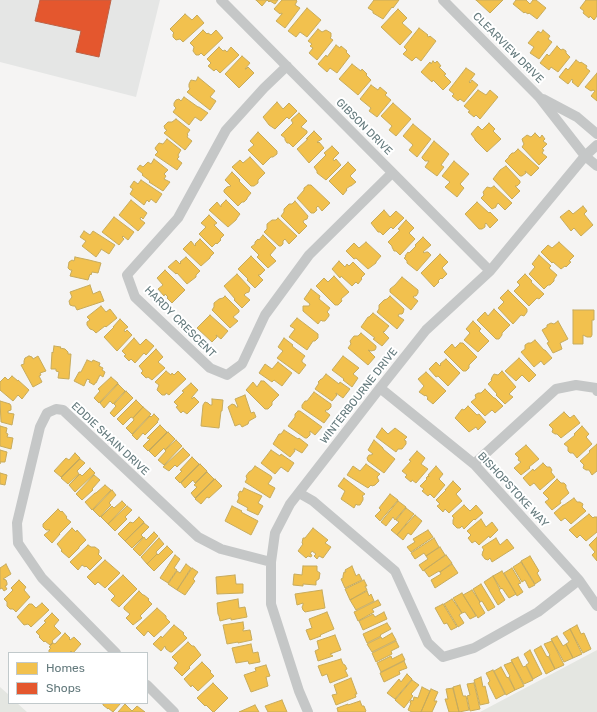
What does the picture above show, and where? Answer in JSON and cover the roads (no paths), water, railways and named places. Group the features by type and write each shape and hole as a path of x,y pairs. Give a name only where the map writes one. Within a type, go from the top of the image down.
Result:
{"street":[{"name":"GIBSON DRIVE","path":"221,0 490,271"},
{"name":"CLEARVIEW DRIVE","path":"443,0 539,97 584,156 597,166"},
{"name":"HARDY CRESCENT","path":"287,66 264,88 226,130 178,218 127,275 135,298 210,368 227,375 242,364 265,315 309,255 392,173"},
{"name":"CLEARVIEW DRIVE","path":"539,97 577,117 597,134"},
{"name":"WINTERBOURNE DRIVE","path":"308,712 299,692 271,604 271,562 275,533 290,504 426,330 490,271 584,156 597,145"},
{"path":"474,464 556,389 576,385 596,388 597,390"},
{"name":"BISHOPSTOKE WAY","path":"380,388 474,464 579,580 597,606"},
{"name":"EDDIE SHAIN DRIVE","path":"115,652 42,578 18,543 17,523 40,427 47,413 56,409 63,410 198,537 221,549 271,562"},
{"path":"299,492 313,501 395,571 428,642 443,657 474,648 538,612 579,580"},
{"path":"148,686 174,712"}]}
